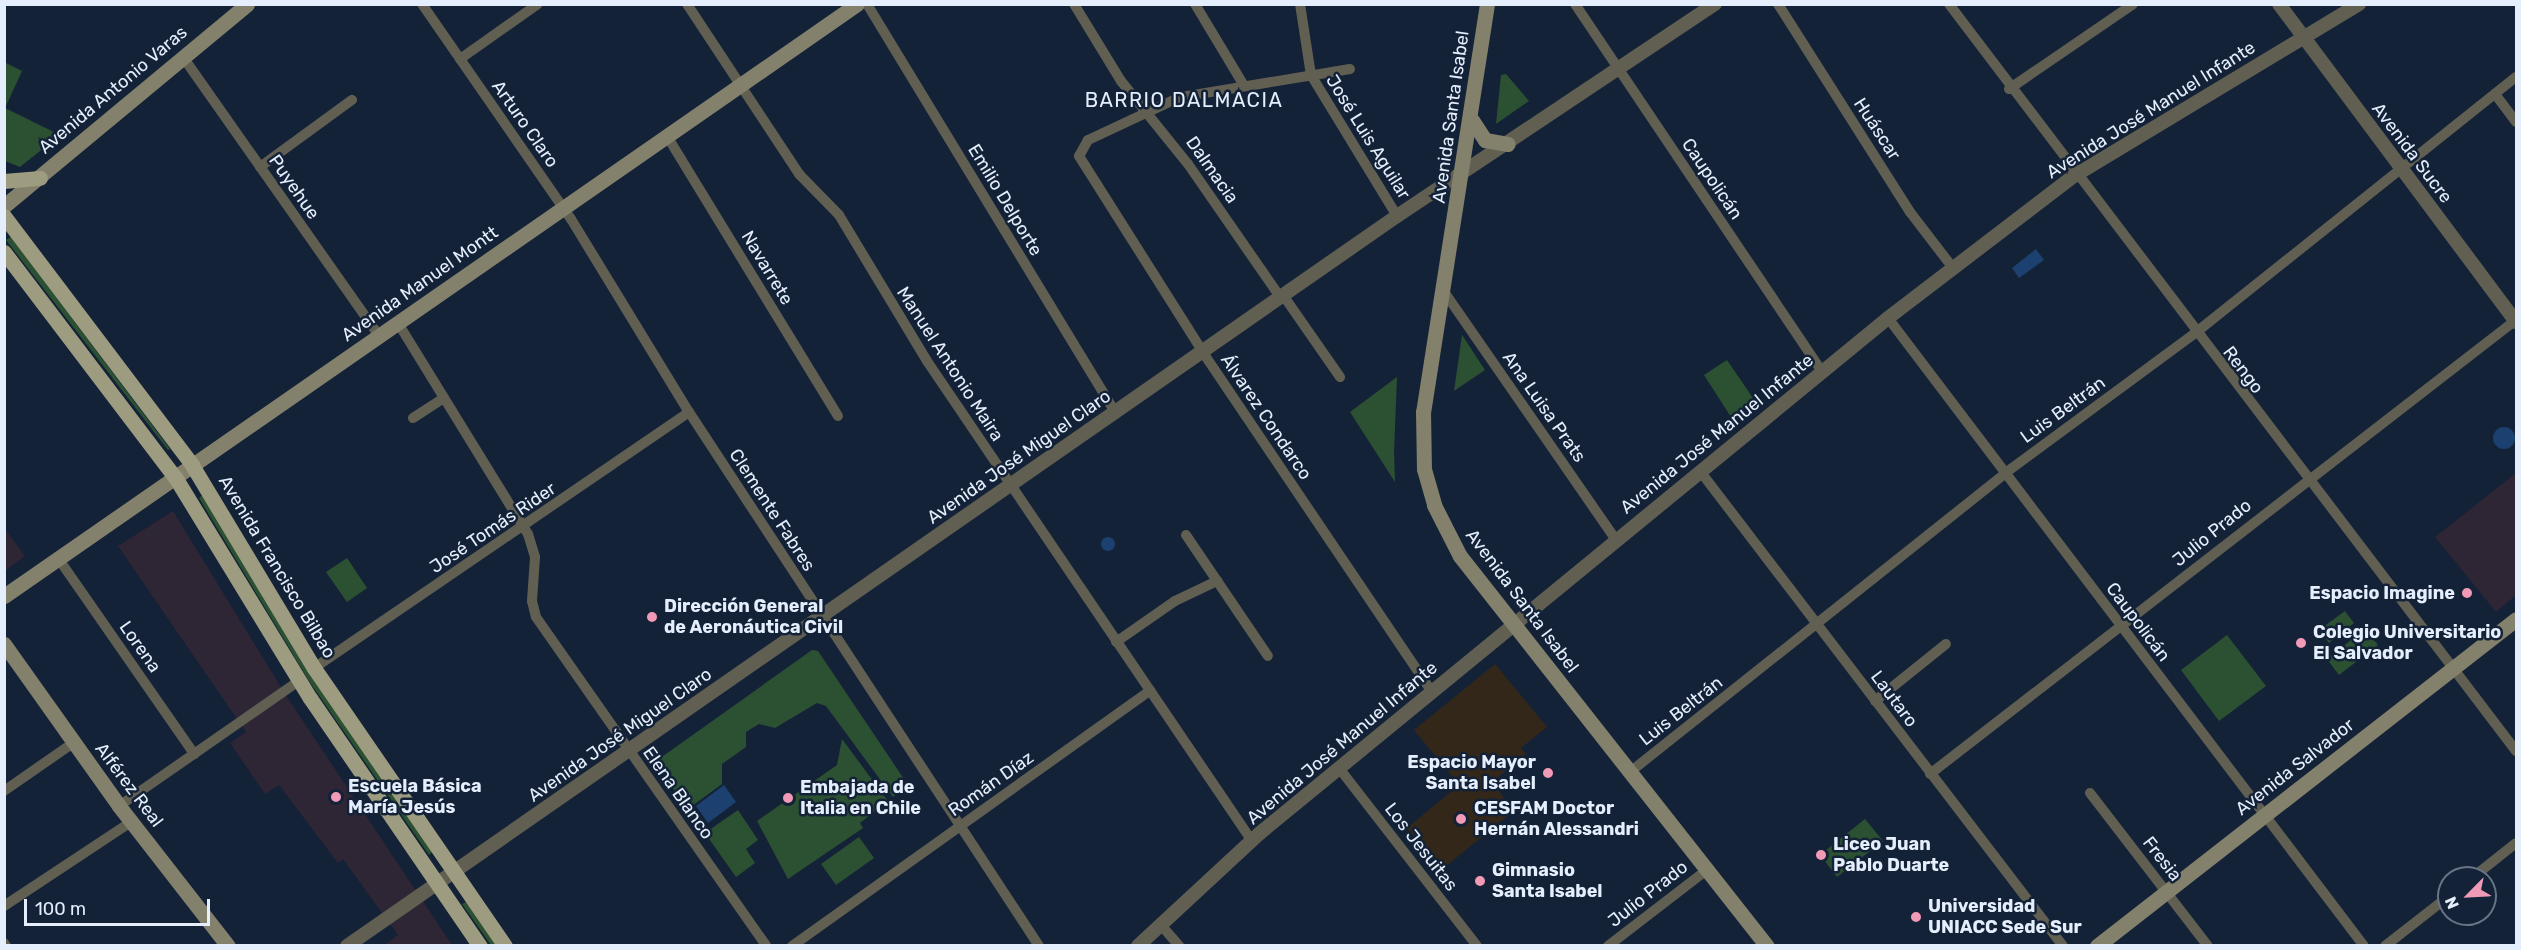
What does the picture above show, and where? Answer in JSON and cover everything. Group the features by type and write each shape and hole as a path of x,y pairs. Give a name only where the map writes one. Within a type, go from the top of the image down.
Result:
{"main road":[{"name":"Avenida Antonio Varas","path":"4,206 247,4"},
{"name":"Avenida Manuel Montt","path":"4,596 857,4"},
{"name":"Avenida Santa Isabel","path":"1487,4 1472,120 1445,293 1423,412 1424,469 1450,540 1513,624 1767,945"},
{"path":"1472,120 1485,140 1508,144"},
{"path":"4,181 40,178"},
{"name":"Avenida Francisco Bilbao","path":"4,216 192,465 315,668 505,945"},
{"path":"4,252 175,477 298,681 480,945"},
{"name":"Avenida Salvador","path":"2097,945 2517,619"},
{"name":"Alférez Real","path":"4,644 119,806 228,945"}],"street":[{"name":"Arturo Claro","path":"422,4 564,208"},
{"path":"460,59 538,4"},
{"name":"Manuel Antonio Maira","path":"687,4 742,84 799,174 839,215 1010,485 1252,841"},
{"name":"Emilio Delporte","path":"867,4 1115,412"},
{"name":"Dalmacia","path":"1074,4 1145,111 1340,377"},
{"path":"1195,4 1243,84"},
{"name":"José Luis Aguilar","path":"1300,4 1311,75 1397,216"},
{"name":"Caupolicán","path":"1575,4 1822,372"},
{"name":"Avenida José Miguel Claro","path":"348,945 1397,216 1715,4"},
{"name":"Huáscar","path":"1778,4 1910,212 1953,268"},
{"name":"Rengo","path":"1948,4 2009,89 2194,334 2517,751"},
{"path":"2009,89 2133,4"},
{"name":"Avenida Sucre","path":"2279,4 2302,38 2516,321"},
{"name":"Avenida José Manuel Infante","path":"1138,945 1252,841 1339,768 1888,318 2074,176 2359,4"},
{"name":"Puyehue","path":"183,57 379,336"},
{"path":"1145,111 1243,84 1350,69"},
{"name":"Luis Beltrán","path":"1630,772 1818,626 2004,474 2194,334 2400,167 2517,77"},
{"path":"2495,94 2517,122"},
{"path":"260,167 352,100"},
{"name":"Álvarez Condarco","path":"1145,111 1088,140 1079,156 1203,351 1432,692"},
{"name":"Navarrete","path":"667,136 838,416"},
{"name":"Clemente Fabres","path":"564,208 689,412 821,617 1039,945"},
{"name":"Ana Luisa Prats","path":"1445,293 1616,540"},
{"name":"Caupolicán","path":"1888,318 2004,474 2364,945"},
{"name":"Julio Prado","path":"1930,774 2122,628 2305,479 2516,321"},
{"path":"398,322 524,527"},
{"path":"413,418 444,398"},
{"name":"José Tomás Rider","path":"315,668 689,412"},
{"name":"Lautaro","path":"1700,471 2063,945"},
{"name":"Elena Blanco","path":"524,527 535,557 532,601 536,617 766,945"},
{"path":"1186,535 1268,656"},
{"name":"Lorena","path":"58,558 194,754"},
{"path":"1116,642 1175,601 1217,581"},
{"path":"1875,701 1946,644"},
{"path":"119,806 298,681"},
{"name":"Román Díaz","path":"792,945 1150,691"},
{"path":"4,791 73,744"},
{"name":"Los Jesuitas","path":"1339,768 1477,945"},
{"name":"Fresia","path":"2090,793 2208,945"},
{"path":"4,906 131,822"},
{"path":"2487,866 2517,843"},
{"name":"Julio Prado","path":"1608,945 1708,869"},
{"path":"2385,945 2437,905"},
{"path":"1161,925 1179,945"}],"shaded area":[{"path":"2516,473 2516,595 2496,612 2435,537"},
{"path":"173,511 287,697 452,945 384,945 398,935 343,859 338,863 279,785 265,794 230,743 246,732 118,546"},
{"path":"5,529 25,556 5,571"},
{"path":"1495,664 1547,727 1521,748 1526,754 1492,782 1514,811 1441,870 1407,828 1459,785 1414,730"}],"green space":[{"path":"4,62 22,71 5,108 60,135 20,167 5,161"},
{"path":"1506,74 1529,101 1496,124 1501,75"},
{"path":"11,237 170,449 168,450 6,240"},
{"path":"1462,335 1485,370 1454,391"},
{"path":"1727,360 1755,401 1731,417 1704,375"},
{"path":"1397,377 1394,452 1395,482 1350,412"},
{"path":"203,495 432,852 429,855 309,681 199,498"},
{"path":"347,558 367,588 347,602 326,572"},
{"path":"2345,611 2354,623 2329,643 2319,630"},
{"path":"2365,629 2378,645 2339,675 2327,659"},
{"path":"2227,635 2266,686 2219,721 2181,670"},
{"path":"812,650 818,651 908,785 893,797 826,706 817,703 775,728 759,724 746,732 746,747 722,764 722,784 688,809 657,767 659,759"},
{"path":"842,739 888,801 860,823 863,828 788,879 757,821 837,765"},
{"path":"738,810 758,840 746,849 755,863 736,877 705,833"},
{"path":"1865,819 1883,841 1837,877 1820,855"},
{"path":"859,837 874,858 836,885 821,864"},
{"path":"466,902 497,945 491,945 462,904"}],"water":[{"path":"2036,249 2044,260 2019,278 2012,268"},
{"path":"2504,427 2514,434 2515,438 2508,448 2504,449 2494,442 2493,438 2500,428"},
{"path":"1105,537 1111,537 1115,544 1111,551 1105,551 1101,547 1101,541"},
{"path":"724,785 736,802 708,823 696,806"}],"place":[{"name":"Espacio Imagine","path":"2467,593"},
{"name":"Dirección General de Aeronáutica Civil","path":"652,617"},
{"name":"Colegio Universitario El Salvador","path":"2301,643"},
{"name":"Espacio Mayor Santa Isabel","path":"1548,773"},
{"name":"Escuela Básica María Jesús","path":"336,797"},
{"name":"Embajada de Italia en Chile","path":"788,798"},
{"name":"CESFAM Doctor Hernán Alessandri","path":"1461,819"},
{"name":"Liceo Juan Pablo Duarte","path":"1821,855"},
{"name":"Gimnasio Santa Isabel","path":"1480,881"},
{"name":"Universidad UNIACC Sede Sur","path":"1916,917"}],"district":[{"name":"BARRIO DALMACIA","path":"1184,100"}]}
